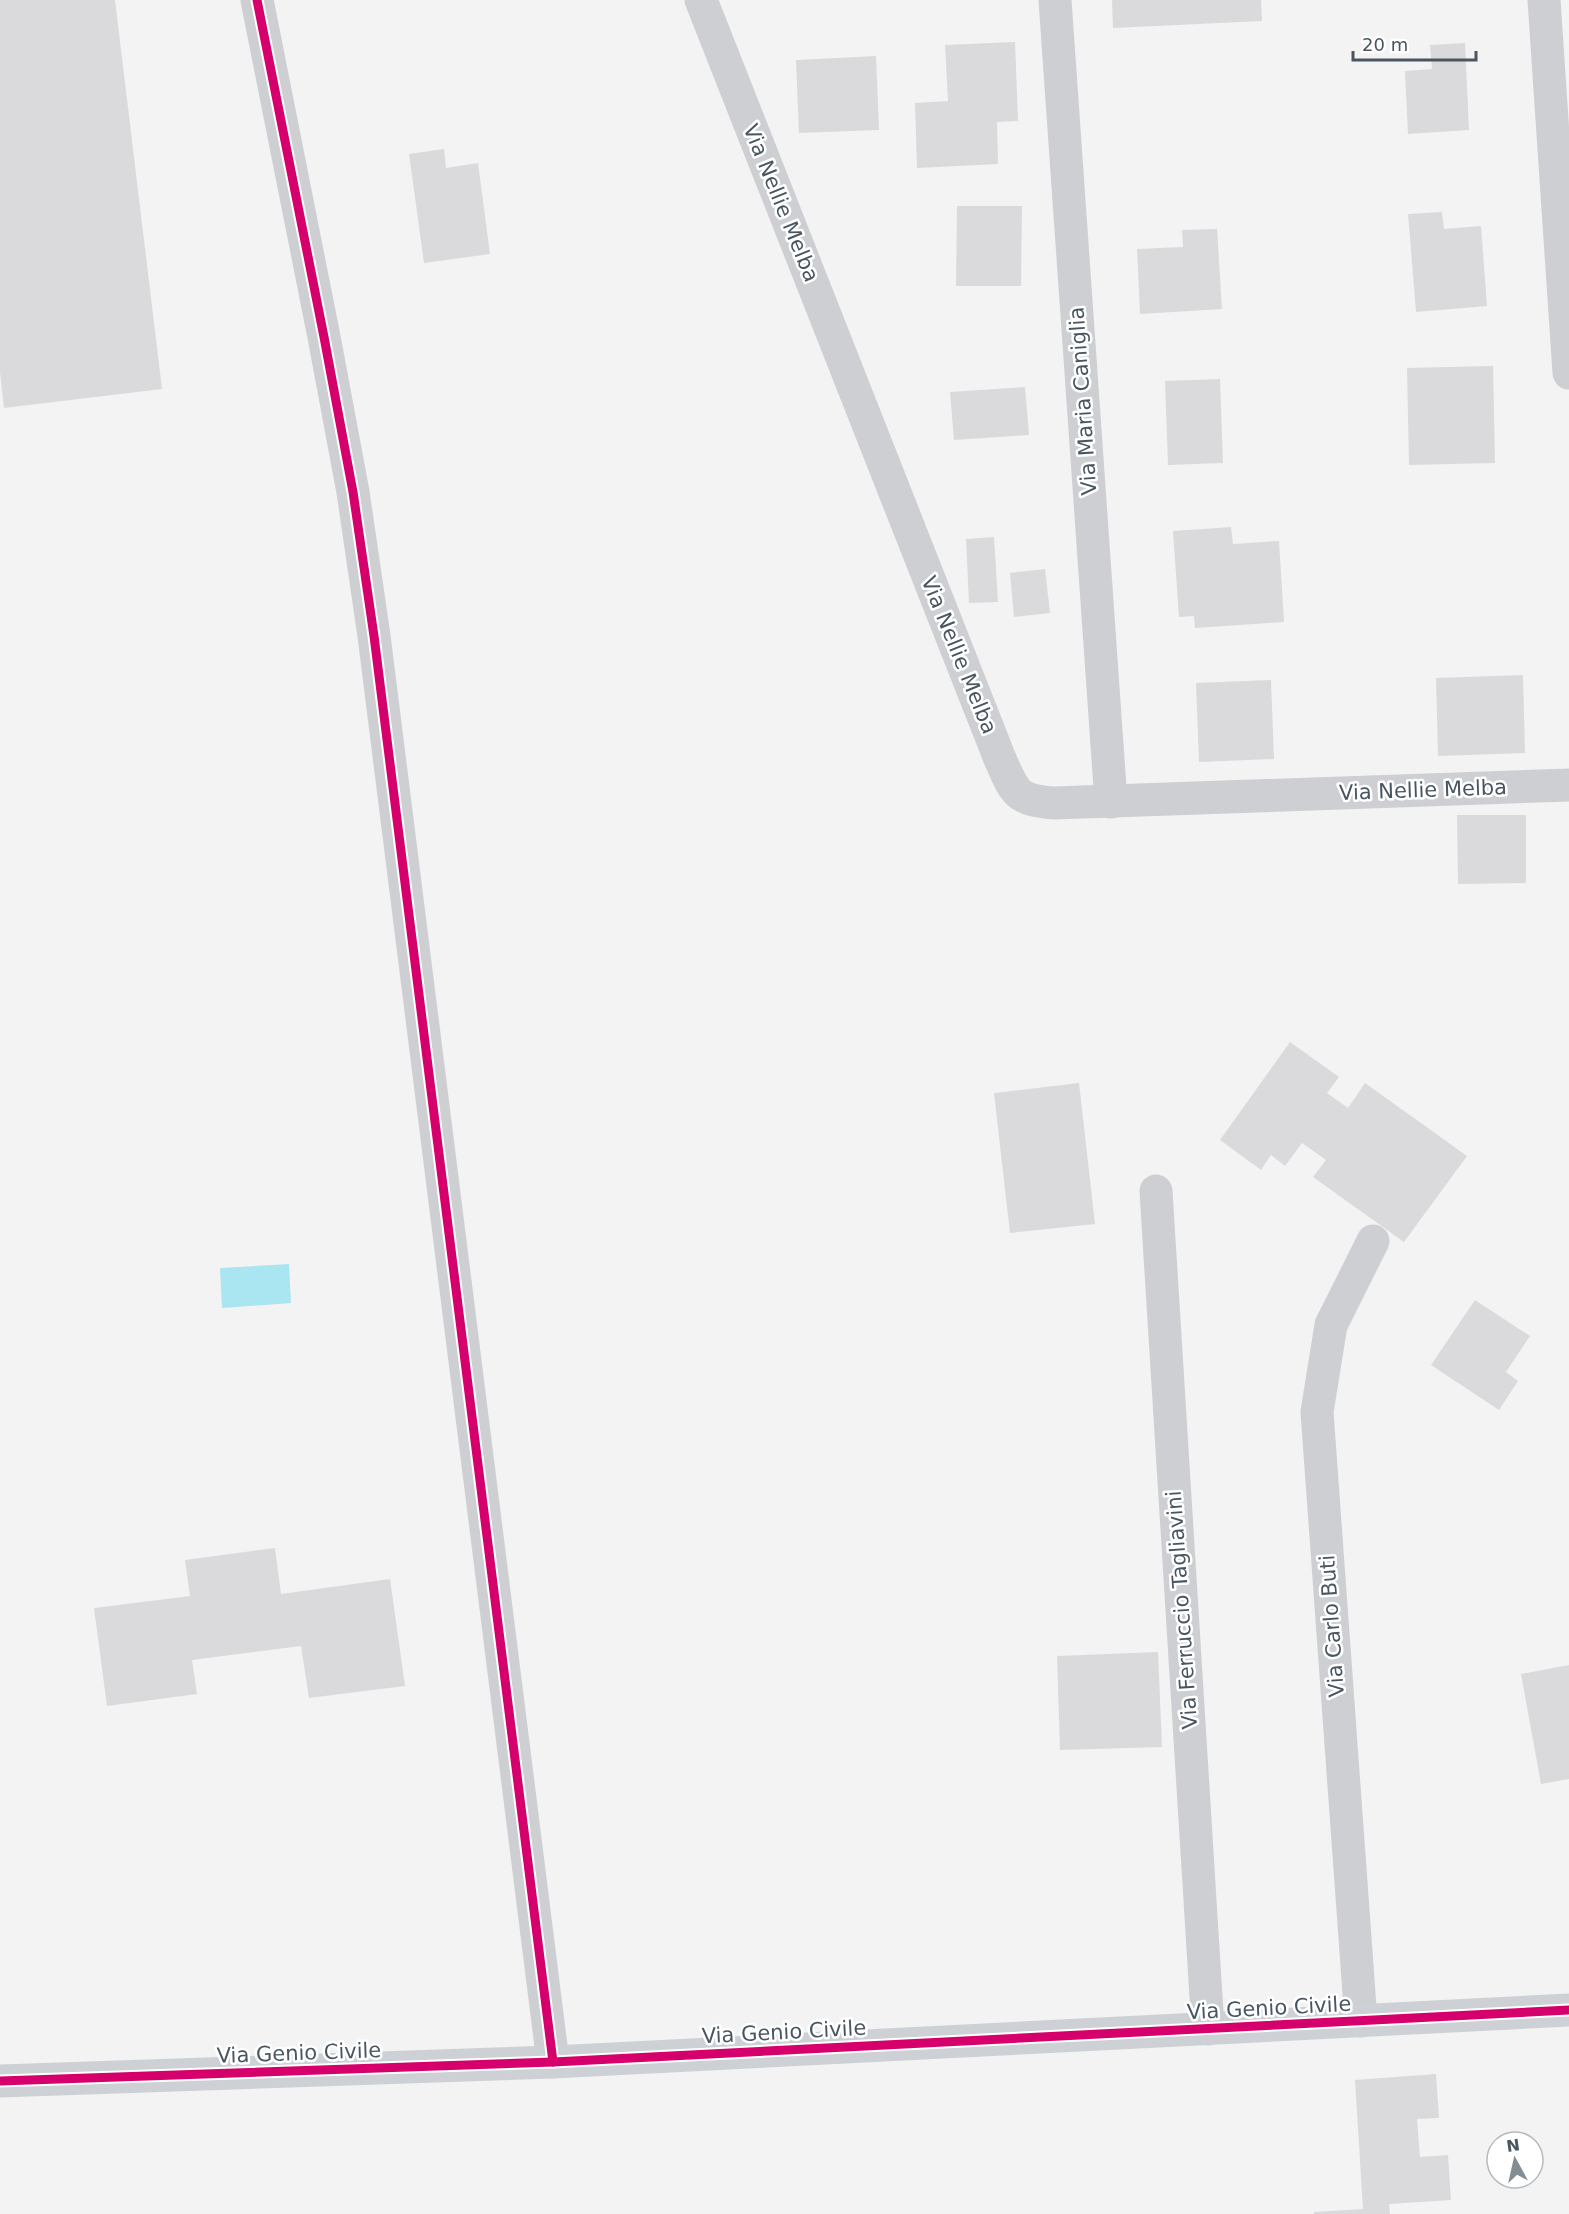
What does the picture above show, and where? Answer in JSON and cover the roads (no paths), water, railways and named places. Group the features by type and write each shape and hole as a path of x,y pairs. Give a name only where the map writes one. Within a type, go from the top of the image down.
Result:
{"street":[{"path":"257,0 353,492 372,625 553,2062"},
{"name":"Via Nellie Melba","path":"701,0 1010,780 1020,796 1037,802 1111,802 1569,785"},
{"name":"Via Maria Caniglia","path":"1055,0 1111,802"},
{"path":"1544,0 1569,373"},
{"name":"Via Ferruccio Tagliavini","path":"1156,1191 1208,2029"},
{"name":"Via Carlo Buti","path":"1361,2021 1317,1412 1331,1325 1373,1241"},
{"name":"Via Genio Civile","path":"0,2081 553,2062 1569,2010"}],"water":[{"path":"289,1264 291,1303 222,1308 220,1268"}]}
